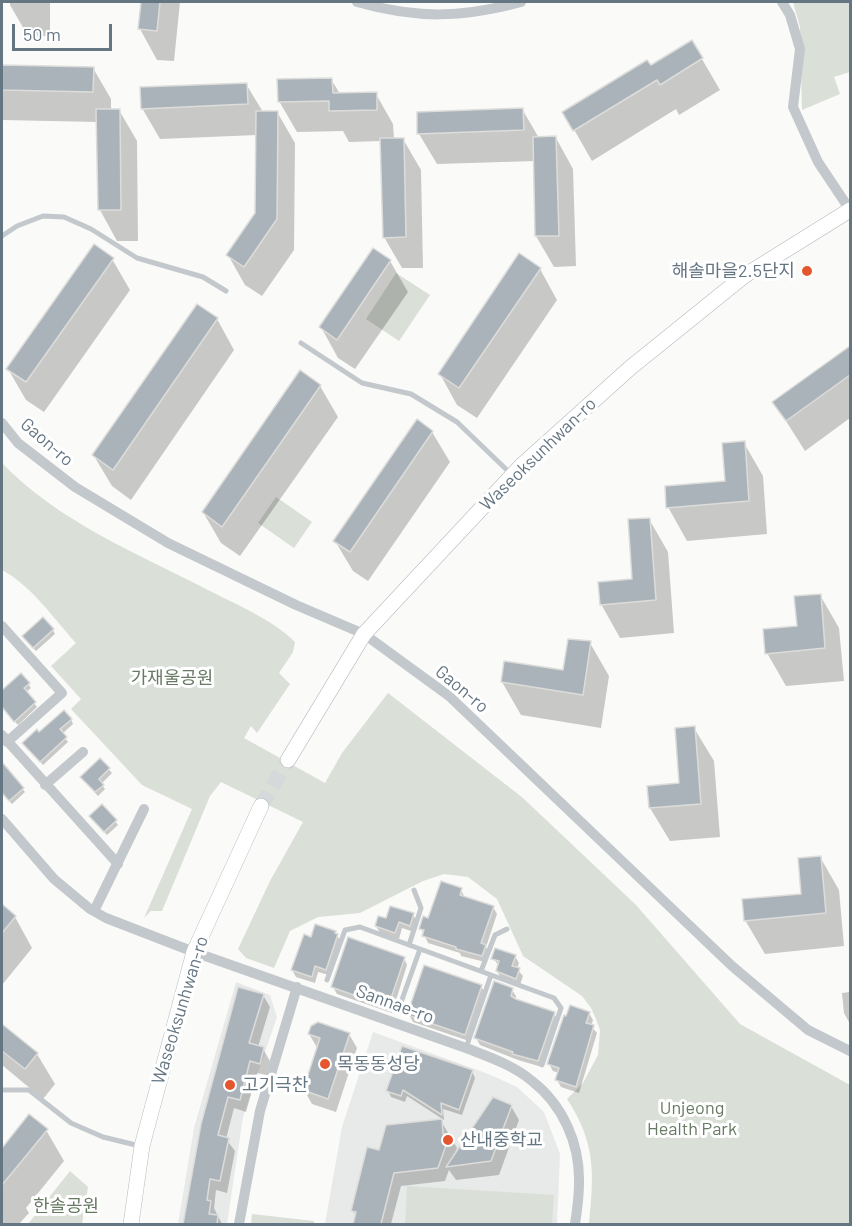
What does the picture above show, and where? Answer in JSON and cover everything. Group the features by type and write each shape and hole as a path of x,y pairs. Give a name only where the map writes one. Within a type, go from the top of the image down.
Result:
{"street":[{"path":"357,2 408,14 446,15 521,2"},
{"path":"782,2 790,15 800,49 793,107 818,162 850,210"},
{"name":"Waseoksunhwan-ro","path":"288,760 364,634 512,475 630,368 744,276 850,210"},
{"name":"Gaon-ro","path":"2,423 18,443 75,487 168,543 296,605 364,634 449,696 732,966 808,1030 850,1051"},
{"path":"2,626 62,693 4,739 118,864"},
{"path":"45,785 83,752"},
{"name":"Waseoksunhwan-ro","path":"131,1224 141,1146 194,952 261,806"},
{"path":"94,911 144,809"},
{"name":"Sannae-ro","path":"2,819 54,879 106,918 194,952 466,1048 504,1063 533,1081 554,1103 573,1134 579,1181 575,1224"},
{"path":"239,1224 260,1111 297,987"}],"lane":[{"path":"2,236 17,226 43,216 64,218 91,229 137,258 203,277 226,291"},
{"path":"302,343 362,383 411,394 456,422 512,475"},
{"path":"409,945 422,908 414,890"},
{"path":"327,980 345,930 360,927 554,998 561,1008 542,1065"},
{"path":"482,971 495,935 507,929"},
{"path":"399,1008 420,949"},
{"path":"466,1048 491,975"},
{"path":"2,1090 29,1090 71,1123 103,1137 141,1146"}],"shaded area":[{"path":"236,982 270,995 277,1017 243,1117 227,1224 178,1224 194,1128"},
{"name":"산내중학교","path":"373,1032 491,1075 517,1087 544,1112 560,1154 557,1224 325,1224 342,1127"}],"green space":[{"path":"793,2 850,2 850,72 834,77 840,94 802,110 800,27"},
{"path":"396,273 430,295 399,341 366,319"},
{"name":"Unjeong Health Park","path":"2,463 48,503 99,535 254,613 276,626 295,642 293,652 279,673 290,684 257,733 251,726 244,738 325,783 342,753 388,693 523,798 636,905 740,1024 850,1085 850,1224 589,1224 592,1190 591,1159 583,1130 567,1099 583,1083 598,1055 600,1030 591,1008 582,996 523,956 497,899 468,877 444,874 423,881 360,913 318,917 290,931 274,968 246,958 238,949 270,881 303,822 221,782 210,796 162,911 151,911 144,918 192,809 142,785 71,709 81,699 51,666 76,643 33,594 2,570"},
{"path":"276,497 312,522 294,548 258,523"},
{"name":"한솔공원","path":"70,1171 88,1187 82,1224 28,1224"},
{"path":"407,1186 554,1195 552,1224 405,1224"},
{"path":"252,1214 314,1221 314,1224 251,1224"}],"building":[{"path":"141,2 160,2 157,31 138,29"},
{"path":"692,40 703,58 660,85 657,80 573,131 562,112 647,60 651,65"},
{"path":"2,65 94,67 93,92 2,90"},
{"path":"332,78 333,93 377,92 377,110 329,111 329,101 278,102 277,79"},
{"path":"247,83 248,104 141,109 140,87"},
{"path":"523,108 524,130 417,134 417,112"},
{"path":"96,109 120,109 121,210 98,210"},
{"path":"256,111 278,111 277,219 244,267 226,255 255,213"},
{"path":"556,136 559,236 535,236 533,137"},
{"path":"380,138 404,138 406,237 383,238"},
{"path":"94,244 114,258 26,382 6,369"},
{"path":"373,248 391,260 337,340 319,327"},
{"path":"519,253 541,268 459,388 438,374"},
{"path":"197,304 218,318 113,470 92,455"},
{"path":"850,346 850,375 786,421 772,402"},
{"path":"300,370 321,385 222,527 202,512"},
{"path":"417,419 433,431 350,552 333,541"},
{"path":"745,441 749,501 666,508 665,486 725,481 722,443"},
{"path":"650,518 656,600 600,605 598,582 632,579 628,519"},
{"path":"821,594 825,648 765,654 763,629 797,626 794,596"},
{"path":"43,617 54,629 33,648 22,636"},
{"path":"568,639 591,641 583,695 501,682 504,661 563,670"},
{"path":"21,673 30,683 24,688 36,702 14,722 2,707 2,690"},
{"path":"64,710 72,719 60,729 67,737 40,762 22,743 37,729 39,732"},
{"path":"695,726 701,804 649,808 647,786 679,783 675,728"},
{"path":"100,758 110,768 99,779 104,785 95,792 80,777"},
{"path":"2,762 24,788 9,801 2,793"},
{"path":"102,804 117,820 104,832 89,816"},
{"path":"821,856 826,913 744,921 742,899 801,894 798,858"},
{"path":"441,881 462,888 460,895 494,906 481,943 486,945 482,956 422,936 424,930 419,929 423,916 428,918"},
{"path":"2,904 16,916 2,933"},
{"path":"390,906 414,913 410,926 399,922 395,933 375,926 378,916 386,918"},
{"path":"315,924 336,931 335,933 338,934 326,970 315,966 312,977 291,970 304,934 311,937"},
{"path":"348,937 405,957 388,1007 331,987"},
{"path":"495,948 516,955 512,966 520,968 516,979 496,971 499,961 491,959"},
{"path":"424,965 482,985 465,1035 407,1015"},
{"path":"494,981 513,988 511,996 516,999 555,1012 538,1061 512,1054 513,1052 474,1038"},
{"path":"238,987 264,994 249,1043 264,1047 260,1064 250,1061 240,1100 228,1097 218,1135 229,1138 220,1181 210,1179 207,1200 211,1201 209,1214 218,1215 217,1224 183,1224 201,1124"},
{"path":"570,1005 590,1012 586,1023 594,1025 576,1087 555,1080 559,1068 547,1064 564,1015 566,1016"},
{"name":"목동동성당","path":"318,1022 350,1033 328,1099 303,1090 320,1038 308,1034 311,1026"},
{"path":"2,1024 38,1053 25,1069 2,1051"},
{"path":"402,1046 473,1070 459,1110 441,1103 442,1115 403,1090 401,1096 386,1091"},
{"path":"493,1097 512,1105 491,1161 446,1167"},
{"path":"29,1114 48,1129 2,1185 2,1148"},
{"path":"442,1119 443,1134 450,1134 438,1168 394,1173 381,1224 353,1224 356,1212 351,1211 367,1147 379,1150 386,1125"}],"tunnel":[{"path":"261,806 288,760"}],"place":[{"name":"해솔마을2.5단지","path":"807,271"},
{"name":"목동동성당","path":"325,1064"},
{"name":"고기극찬","path":"230,1085"},
{"name":"산내중학교","path":"448,1140"}],"park label":[{"name":"가재울공원","path":"172,678"}]}
